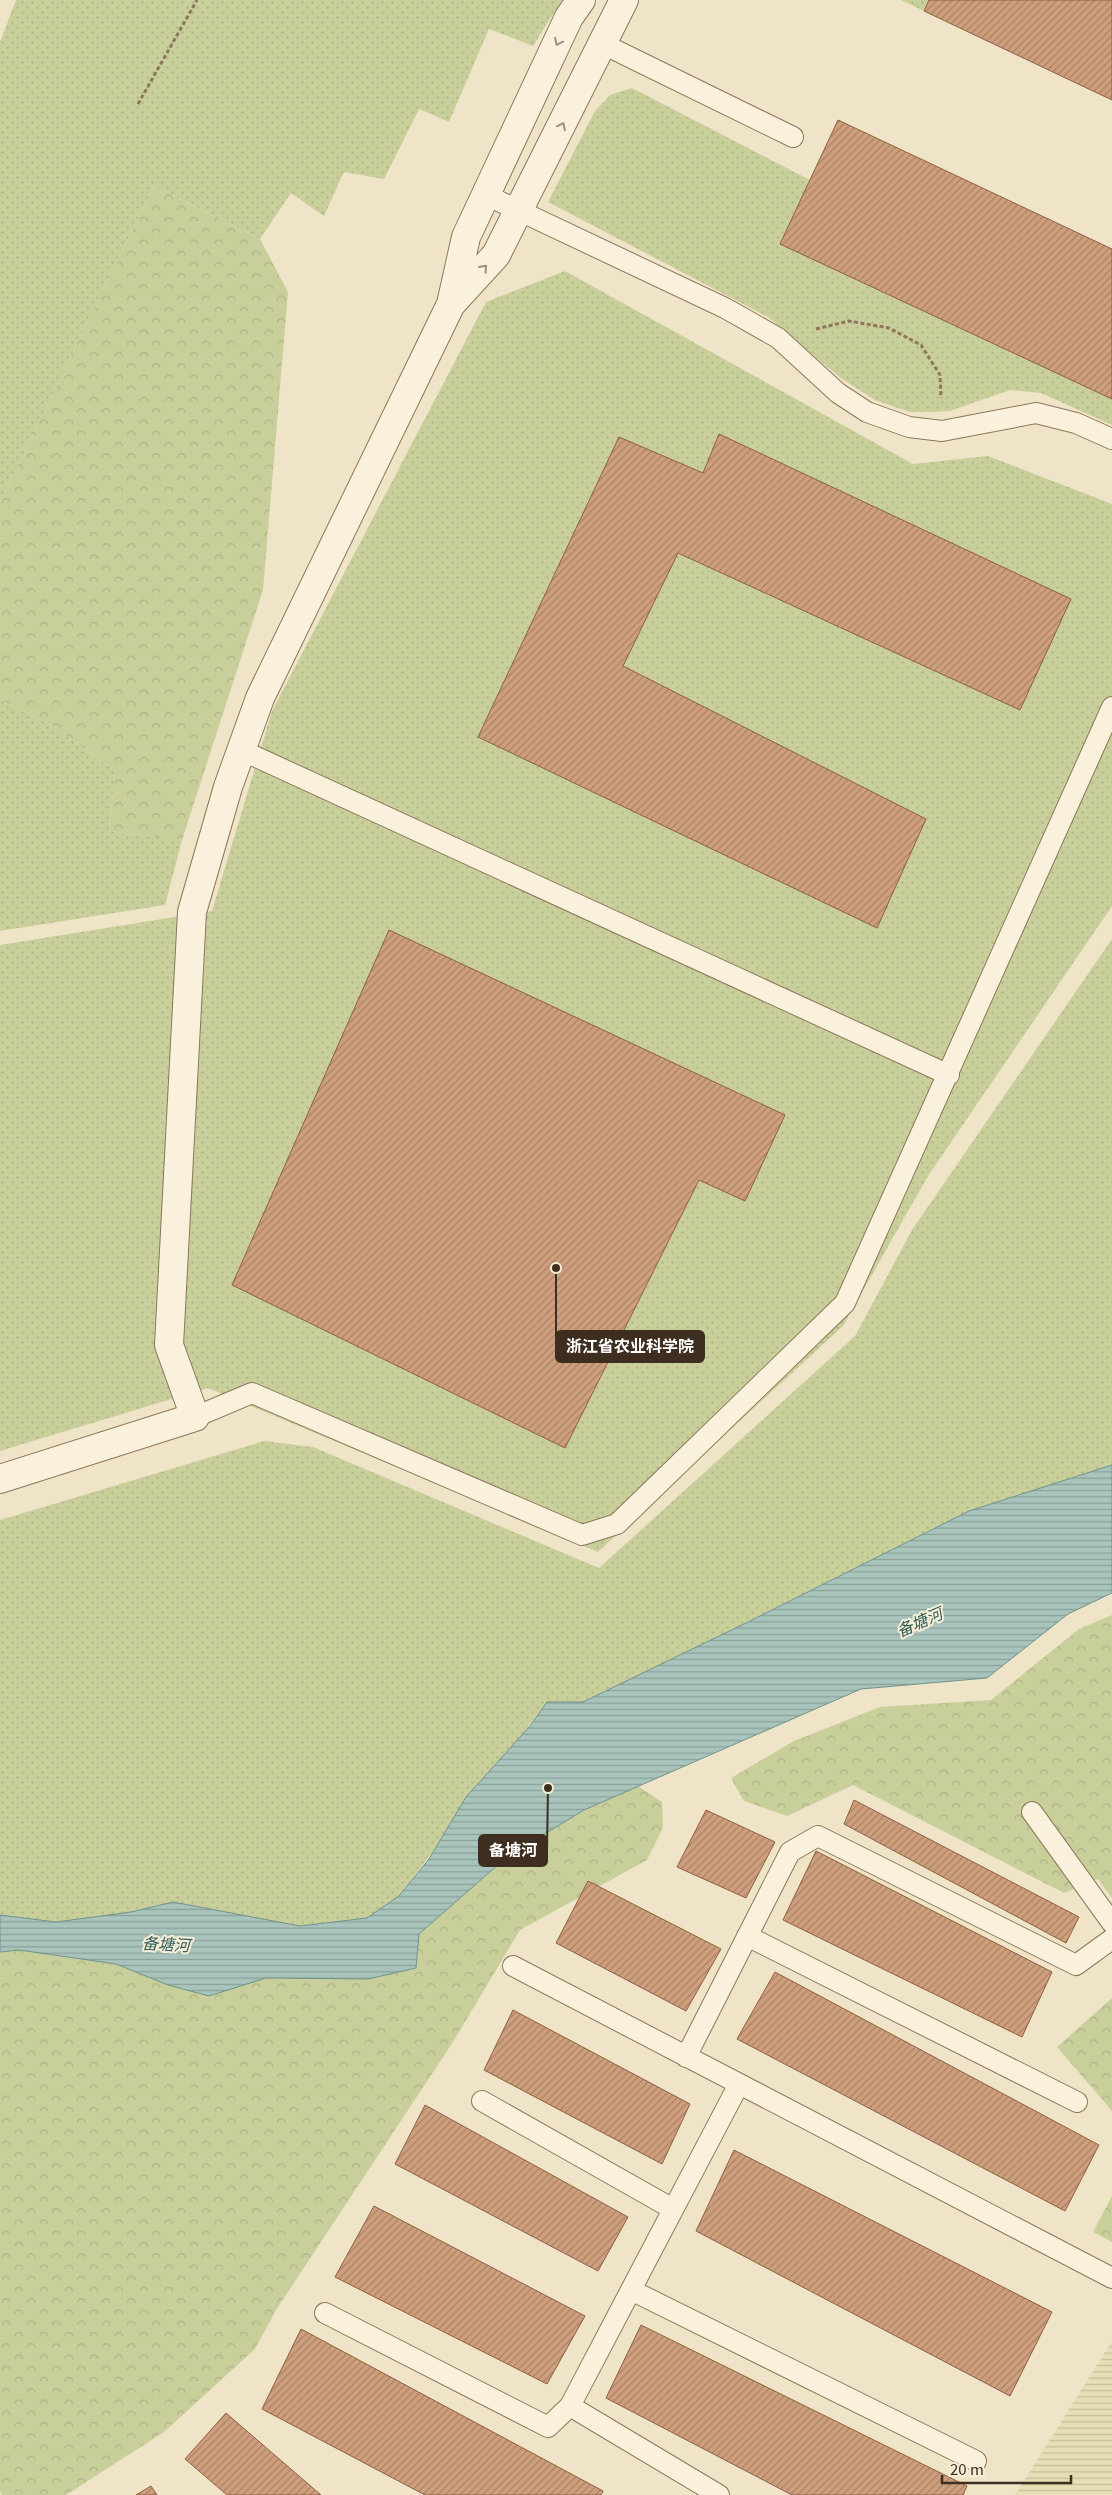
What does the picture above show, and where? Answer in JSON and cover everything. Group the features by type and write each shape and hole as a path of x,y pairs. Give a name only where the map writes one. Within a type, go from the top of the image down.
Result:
{"street":[{"path":"0,1479 195,1417 169,1345 192,912 228,787 260,698 451,304 466,237 569,18 582,0"},
{"path":"451,304 496,255 520,212 624,0"}],"lane":[{"path":"602,44 793,137"},
{"path":"486,195 725,308 778,338 838,393 867,412 909,427 942,431 1036,413 1076,423 1112,439"},
{"path":"195,1417 252,1393 582,1535 616,1524 846,1303 1112,707"},
{"path":"241,750 949,1075"},
{"path":"1032,1812 1112,1924"},
{"path":"686,2057 790,1852 818,1836 1076,1965 1112,1938"},
{"path":"748,1936 1077,2102"},
{"path":"513,1966 1112,2278"},
{"path":"325,2313 548,2426 570,2406 739,2084"},
{"path":"482,2101 673,2209"},
{"path":"631,2290 976,2461"},
{"path":"570,2406 719,2495"}],"path":[{"path":"138,104 197,0"},
{"path":"778,338 849,322 889,328 921,345 940,375 942,431"}],"shaded area":[{"path":"1112,2341 1112,2495 1015,2495"}],"green space":[{"path":"16,0 562,0 533,46 489,29 449,122 419,109 384,179 344,172 324,216 291,193 260,239 154,186 0,502 0,42"},
{"path":"901,0 929,0 924,11"},
{"path":"632,88 810,180 781,244 1112,399 1112,425 1041,393 1010,390 950,411 931,412 909,412 875,400 842,379 768,317 548,202 595,111 610,95"},
{"path":"154,186 260,239 288,292 263,590 182,840 109,831 115,771 55,727 0,699 0,502"},
{"path":"565,271 913,464 988,456 1112,504 1112,906 928,1176 843,1326 598,1552 208,1388 0,1451 0,945 212,911 272,711 486,302"},
{"path":"0,699 55,727 115,771 109,831 182,840 165,905 0,931"},
{"path":"1112,939 1112,1465 969,1511 583,1702 547,1702 399,1896 367,1918 300,1926 173,1902 131,1912 56,1922 0,1915 0,1520 264,1441 313,1447 599,1568 855,1336 912,1230"},
{"path":"1112,1615 1112,1898 1098,1879 1064,1893 853,1785 787,1816 744,1801 731,1778 794,1741 880,1707 991,1700 1079,1629"},
{"path":"638,1786 662,1802 663,1828 647,1860 520,1930 453,2042 276,2310 255,2349 164,2432 66,2495 2,2495 0,2492 0,1952 19,1950 116,1964 168,1985 209,1996 266,1978 368,1979 416,1968 419,1934 508,1856 584,1810"},
{"path":"1112,1998 1112,2111 1057,2047"},
{"path":"1112,2196 1112,2242 1093,2232"}],"water":[{"path":"1112,1465 1112,1593 1068,1614 987,1678 861,1689 584,1810 508,1856 419,1934 416,1968 368,1979 266,1978 209,1996 168,1985 116,1964 19,1950 0,1952 0,1915 56,1922 131,1912 173,1902 300,1926 367,1918 399,1896 429,1859 466,1797 530,1726 547,1702 583,1702 969,1511"}],"building":[{"path":"929,0 1112,0 1112,100 924,11"},
{"path":"838,120 1112,249 1112,399 780,244"},
{"path":"719,434 1071,599 1020,710 678,553 623,666 926,819 877,928 478,737 619,437 703,473"},
{"path":"389,930 785,1115 745,1201 699,1180 565,1448 232,1285"},
{"path":"854,1800 1079,1917 1066,1943 844,1824"},
{"path":"706,1810 775,1842 746,1898 677,1867"},
{"path":"816,1851 1052,1972 1022,2037 783,1920"},
{"path":"588,1881 721,1949 686,2011 556,1943"},
{"path":"775,1972 1099,2145 1065,2211 737,2039"},
{"path":"513,2010 690,2104 662,2164 484,2070"},
{"path":"425,2105 628,2217 598,2271 395,2164"},
{"path":"734,2150 1052,2312 1010,2396 696,2231"},
{"path":"374,2206 585,2316 547,2384 335,2277"},
{"path":"641,2325 967,2486 963,2495 792,2495 606,2398"},
{"path":"301,2329 603,2491 601,2495 425,2495 262,2409"},
{"path":"226,2413 321,2495 227,2495 185,2459"},
{"path":"151,2486 157,2495 136,2495"}],"place":[{"name":"浙江省农业科学院","path":"556,1268"},
{"name":"备塘河","path":"548,1788"}]}
